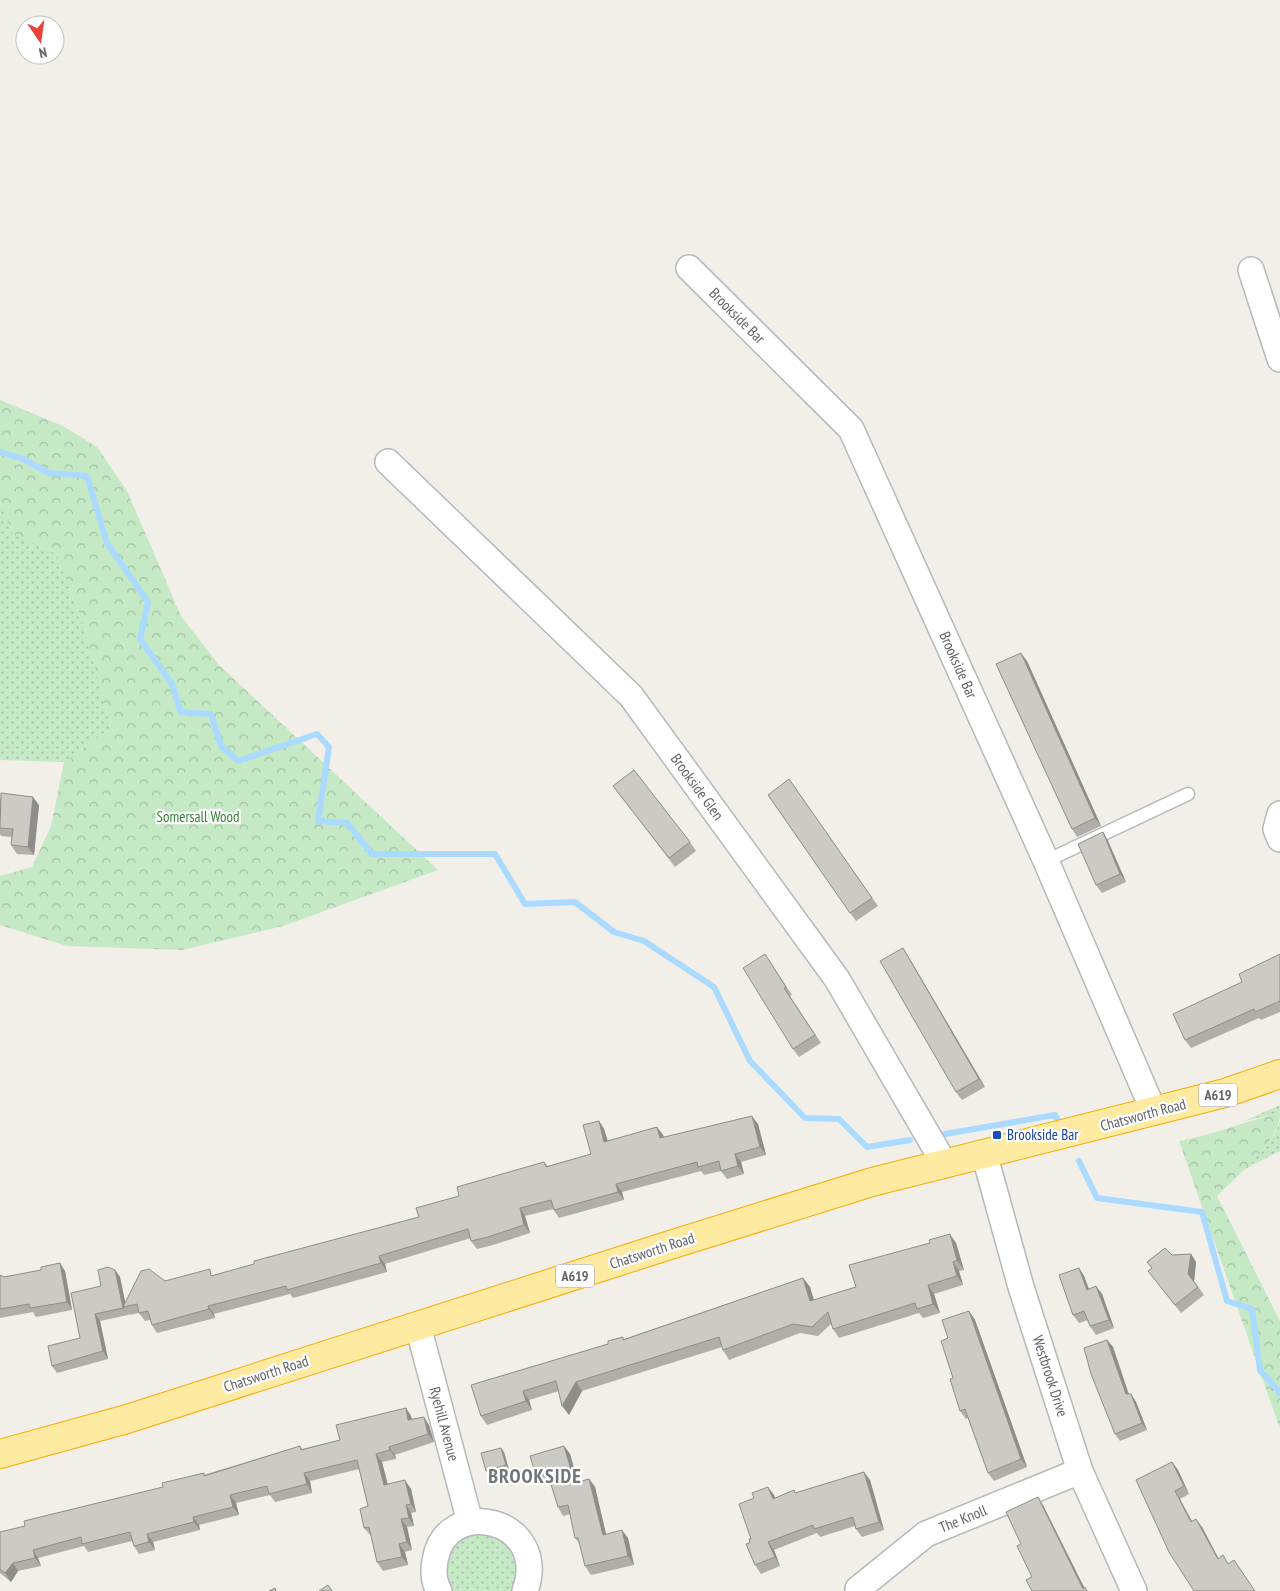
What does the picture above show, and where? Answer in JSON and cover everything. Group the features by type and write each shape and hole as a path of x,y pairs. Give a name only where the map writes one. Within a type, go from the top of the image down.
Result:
{"highway":[{"name":"Chatsworth Road","path":"0,1454 81,1434 756,1218 944,1163 1225,1093 1280,1074"}],"street":[{"name":"Brookside Bar","path":"689,268 851,429 1046,861 1154,1112"},
{"path":"1252,270 1280,359"},
{"name":"Brookside Glen","path":"388,462 631,696 837,979 944,1163"},
{"path":"1280,814 1276,829 1280,839"},
{"name":"Westbrook Drive","path":"984,1154 1021,1287 1080,1470 1134,1591"},
{"name":"Ryehill Avenue","path":"418,1326 470,1522"},
{"name":"The Knoll","path":"858,1590 926,1534 1080,1470"},
{"path":"439,1591 433,1570 436,1553 444,1539 456,1528 470,1522 487,1521 502,1525 514,1534 524,1546 529,1560 530,1576 525,1591"}],"lane":[{"path":"1046,861 1188,794"}],"green space":[{"name":"Somersall Wood","path":"0,400 63,426 97,447 127,491 181,616 219,665 438,870 283,926 182,950 67,946 0,925 0,876 32,867 51,826 64,762 111,728 85,629 56,554 13,534 0,504"},
{"path":"0,504 13,534 56,554 85,629 111,728 64,762 0,760"},
{"path":"1280,1105 1280,1113 1244,1121"},
{"path":"1280,1113 1273,1136 1265,1147 1217,1196 1280,1321 1280,1429 1179,1141"},
{"path":"1280,1121 1280,1151 1243,1170 1269,1142"},
{"path":"492,1531 519,1556 514,1591 451,1591 447,1586 444,1561 448,1549 467,1533"}],"building":[{"path":"1021,653 1095,818 1072,829 996,664"},
{"path":"634,770 690,842 669,858 613,786"},
{"path":"789,779 872,898 850,913 768,795"},
{"path":"1,793 33,797 28,847 11,845 13,829 0,828"},
{"path":"1103,832 1120,874 1096,885 1078,844"},
{"path":"903,948 979,1079 956,1092 880,961"},
{"path":"765,954 786,987 784,988 815,1035 793,1049 743,968"},
{"path":"1280,954 1280,1001 1255,1012 1254,1009 1185,1040 1173,1014 1242,982 1239,974"},
{"path":"752,1116 760,1147 735,1154 738,1166 721,1171 719,1161 698,1167 697,1162 616,1184 618,1192 554,1210 551,1200 520,1208 524,1225 488,1237 471,1241 468,1229 379,1256 381,1263 287,1290 286,1286 208,1306 209,1309 152,1325 148,1311 139,1313 137,1304 123,1307 141,1271 149,1269 165,1281 210,1269 211,1276 254,1264 254,1261 419,1217 416,1208 459,1196 457,1187 544,1162 546,1167 591,1154 583,1125 599,1121 604,1142 657,1127 660,1138"},
{"path":"950,1234 957,1260 953,1262 957,1276 928,1285 933,1304 917,1309 915,1303 833,1329 828,1312 812,1327 793,1324 723,1350 719,1337 576,1382 562,1406 556,1381 523,1391 526,1401 481,1416 471,1385 608,1344 608,1341 623,1337 623,1340 803,1278 810,1301 856,1287 849,1265 930,1243 929,1240"},
{"path":"1165,1248 1172,1255 1191,1254 1188,1274 1198,1287 1175,1305 1148,1271 1152,1268 1147,1262"},
{"path":"60,1263 67,1302 30,1308 29,1304 0,1309 0,1275 4,1277 41,1270 41,1267"},
{"path":"108,1267 115,1270 123,1308 95,1314 103,1351 52,1366 48,1346 80,1338 71,1293 101,1286 98,1270"},
{"path":"1079,1268 1087,1290 1096,1286 1109,1320 1090,1326 1084,1311 1073,1315 1059,1275"},
{"path":"969,1311 1021,1459 988,1473 965,1409 960,1411 950,1379 953,1378 941,1341 948,1338 942,1320"},
{"path":"1107,1340 1126,1394 1131,1394 1142,1423 1115,1434 1091,1374 1084,1348"},
{"path":"406,1408 408,1420 424,1417 428,1434 389,1447 390,1450 376,1454 384,1485 405,1480 411,1504 406,1505 409,1518 401,1519 407,1542 399,1544 402,1557 377,1562 369,1527 364,1528 360,1509 368,1506 357,1460 304,1473 307,1484 269,1494 267,1486 230,1495 233,1507 193,1517 194,1522 147,1534 149,1542 134,1546 130,1532 82,1544 81,1537 33,1550 35,1558 13,1563 5,1573 0,1569 0,1532 25,1526 24,1521 163,1487 162,1483 204,1473 204,1476 300,1446 301,1450 340,1440 336,1425"},
{"path":"564,1446 575,1483 589,1479 603,1535 622,1530 628,1556 585,1566 578,1538 575,1538 568,1505 558,1507 546,1468 535,1472 530,1456"},
{"path":"501,1448 506,1465 486,1471 481,1453"},
{"path":"1172,1462 1184,1486 1175,1491 1191,1522 1196,1519 1218,1559 1223,1555 1228,1564 1234,1560 1255,1591 1194,1591 1169,1552 1136,1480"},
{"path":"864,1472 879,1522 856,1529 853,1517 814,1529 813,1525 768,1542 775,1557 755,1565 746,1544 750,1543 749,1539 751,1539 739,1504 754,1498 752,1493 768,1487 773,1499 794,1490 795,1493"},
{"path":"1038,1497 1083,1589 1085,1587 1087,1591 1032,1591 1026,1580 1032,1577 1017,1546 1021,1544 1006,1512"},
{"path":"328,1585 332,1591 319,1591"}],"waterway":[{"path":"0,452 23,459 49,473 87,476 107,543 148,602 140,639 172,684 181,712 211,714 221,746 238,761 317,734 329,747 318,821 347,823 372,854 495,854 525,904 575,902 614,932 644,941 714,987 750,1061 805,1118 839,1119 867,1147 910,1140"},
{"path":"945,1134 1055,1115 1060,1124"},
{"path":"1079,1161 1097,1198 1202,1212 1227,1301 1252,1309 1260,1370 1280,1393"}],"place":[{"name":"Brookside Bar","path":"997,1135"}],"district":[{"name":"BROOKSIDE","path":"535,1476"}]}
